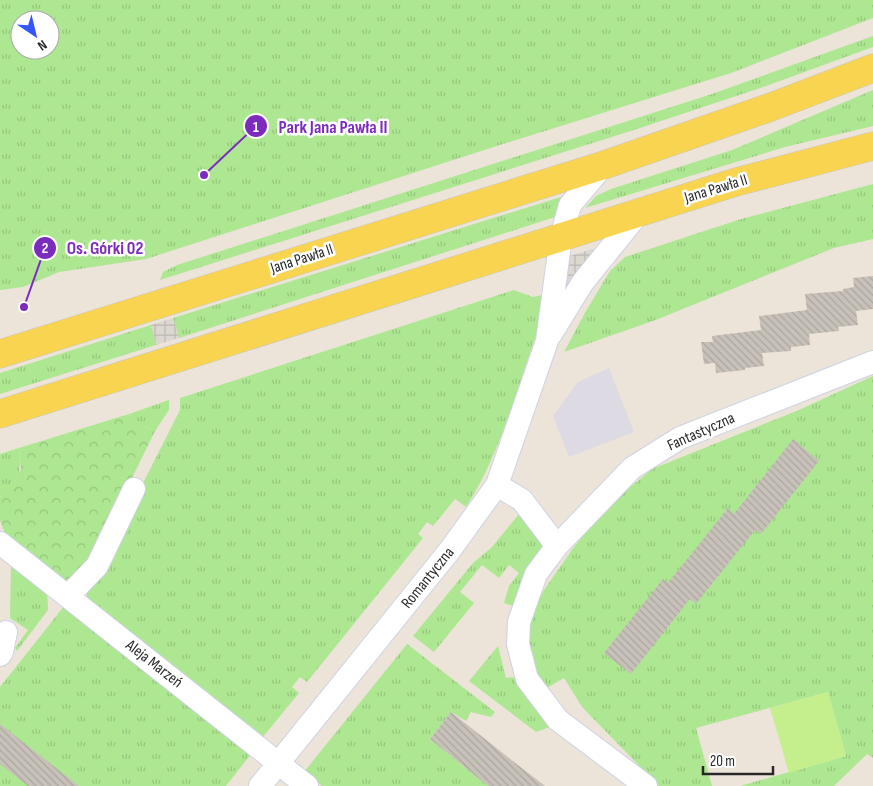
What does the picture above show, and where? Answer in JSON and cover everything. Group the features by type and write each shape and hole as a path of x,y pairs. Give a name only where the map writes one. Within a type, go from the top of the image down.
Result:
{"main road":[{"name":"Jana Pawła II","path":"0,354 604,165 771,107 873,68"},
{"name":"Jana Pawła II","path":"0,414 736,182 873,146"}],"street":[{"path":"561,236 570,205 604,165"},
{"name":"Romantyczna","path":"547,341 583,282 638,214"},
{"name":"Romantyczna","path":"260,786 450,550 497,485 547,341 561,236"},
{"name":"Fantastyczna","path":"646,786 558,720 527,678 518,644 519,622 536,574 557,546 632,468 680,438 873,362"},
{"path":"497,485 522,500 557,546"},
{"path":"68,596 97,566 134,489"},
{"name":"Aleja Marzeń","path":"0,543 308,786"},
{"path":"0,655 6,632"}],"shaded area":[{"path":"592,249 595,250 571,286 562,292 570,256"},
{"path":"173,318 179,338 156,345 151,325"},
{"path":"609,368 634,432 569,457 553,416 578,382"}],"green space":[{"path":"0,0 873,0 873,18 731,73 146,259 59,272 23,287 0,290"},
{"path":"873,36 873,47 766,86 637,129 160,280 163,272 177,265 712,94"},
{"path":"873,90 873,126 785,147 585,208 596,196 611,189 732,150"},
{"path":"873,184 873,239 834,248 653,321 564,352 610,271 625,257 741,219"},
{"path":"564,196 555,217 179,338 173,318"},
{"path":"514,290 533,297 542,295 541,320 494,455 476,490 466,507 455,499 433,526 427,522 418,534 423,538 307,682 300,677 292,687 299,693 262,738 87,600 87,588 180,410 180,398"},
{"path":"151,325 156,345 0,394 0,373"},
{"path":"873,376 873,758 867,754 834,786 740,786 846,756 828,692 696,728 712,786 659,786 582,707 564,678 545,689 535,670 530,645 530,626 535,607 544,590 574,547 604,509 652,469 799,410"},
{"path":"169,400 169,410 155,431 140,424 129,414"},
{"path":"129,414 140,424 155,431 90,564 68,588 7,539 0,520 0,498 3,491 14,482 21,469 19,448"},
{"path":"19,448 20,467 18,475 0,498 0,454"},
{"path":"519,514 541,534 542,552 513,606 504,603 509,586 519,573 509,565 499,578 482,565 460,592 474,603 434,652 413,636 473,563 492,547"},
{"path":"11,562 47,590 48,610 17,651 15,648 28,630 10,618"},
{"path":"65,605 251,754 226,786 0,786 0,687"},
{"path":"407,644 495,712 491,717 471,712 466,721 451,712 430,739 488,786 322,786 304,772"},
{"path":"498,646 506,678 516,677 522,691 550,727 536,732 469,681"},
{"path":"828,692 846,756 789,773 770,708"}],"building":[{"path":"873,276 873,309 856,311 858,325 838,327 839,331 809,334 810,345 791,347 791,351 762,353 764,366 716,373 715,363 704,364 701,342 713,342 712,336 761,330 759,316 807,310 805,294 843,291 843,289 854,287 853,278"},
{"path":"793,439 819,461 761,534 755,530 696,604 690,599 631,674 604,653 663,579 668,583 728,508 734,514"},
{"path":"451,712 545,786 488,786 430,739"},
{"path":"0,724 79,786 28,786 0,764"}],"place":[{"name":"Park Jana Pawła II","path":"204,175"},
{"name":"Os. Górki 02","path":"24,307"}]}
